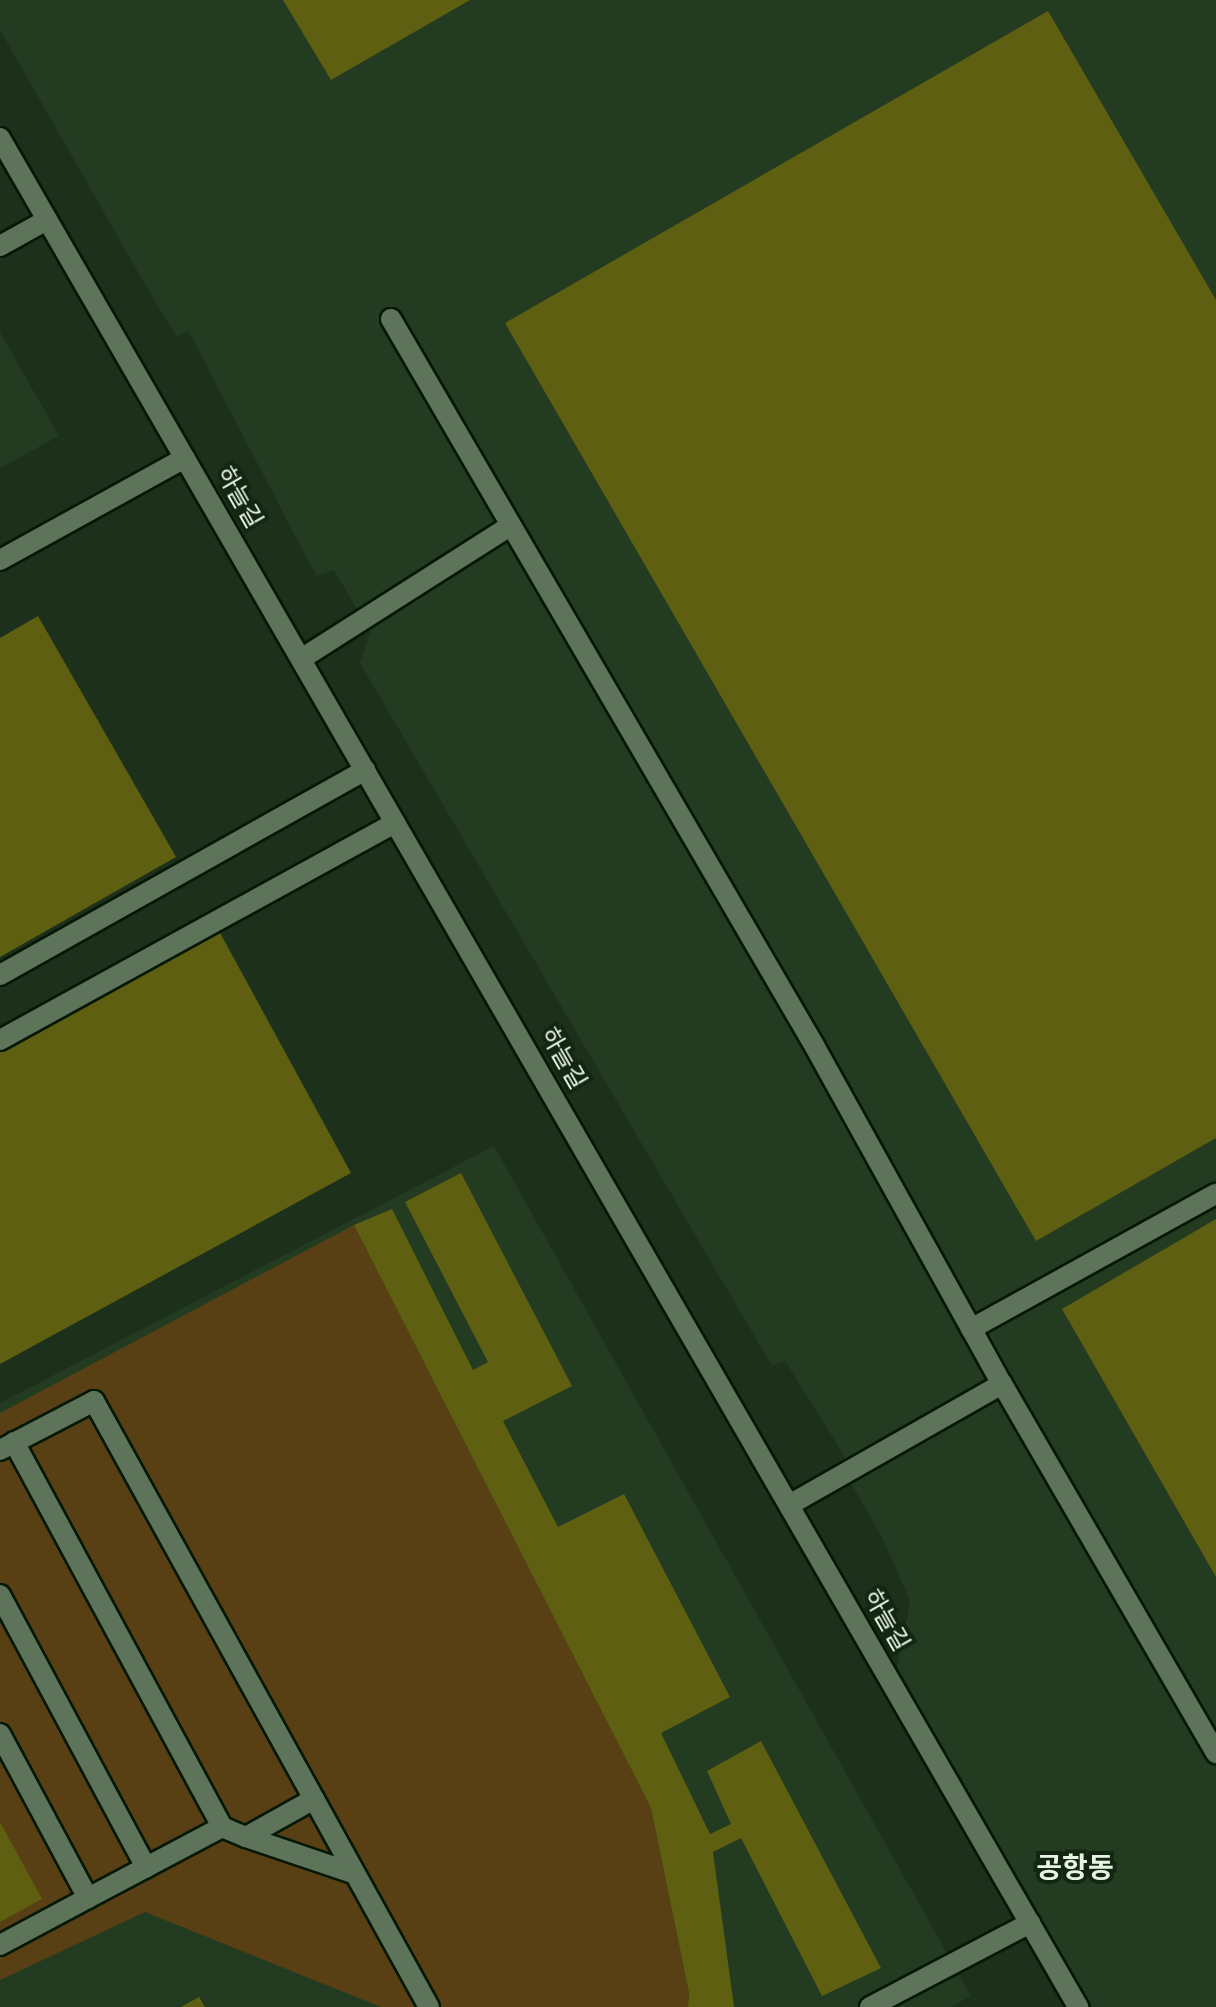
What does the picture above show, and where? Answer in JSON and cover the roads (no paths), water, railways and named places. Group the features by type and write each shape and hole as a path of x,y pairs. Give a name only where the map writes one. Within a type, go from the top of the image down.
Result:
{"lane":[{"name":"하늘길","path":"0,138 1078,2007"},
{"path":"0,246 47,220"},
{"path":"391,319 815,1047 1002,1384 1216,1753"},
{"path":"0,560 185,458"},
{"path":"301,659 511,525"},
{"path":"0,975 365,770"},
{"path":"0,1040 395,823"},
{"path":"971,1329 1216,1194"},
{"path":"789,1505 1002,1384"},
{"path":"355,1874 222,1827 7,1446 94,1401 429,2007"},
{"path":"0,1595 146,1867"},
{"path":"0,1734 88,1898"},
{"path":"246,1837 314,1799"},
{"path":"0,1945 222,1827"},
{"path":"870,2007 1030,1923"}],"district":[{"name":"공항동","path":"1075,1869"}]}
